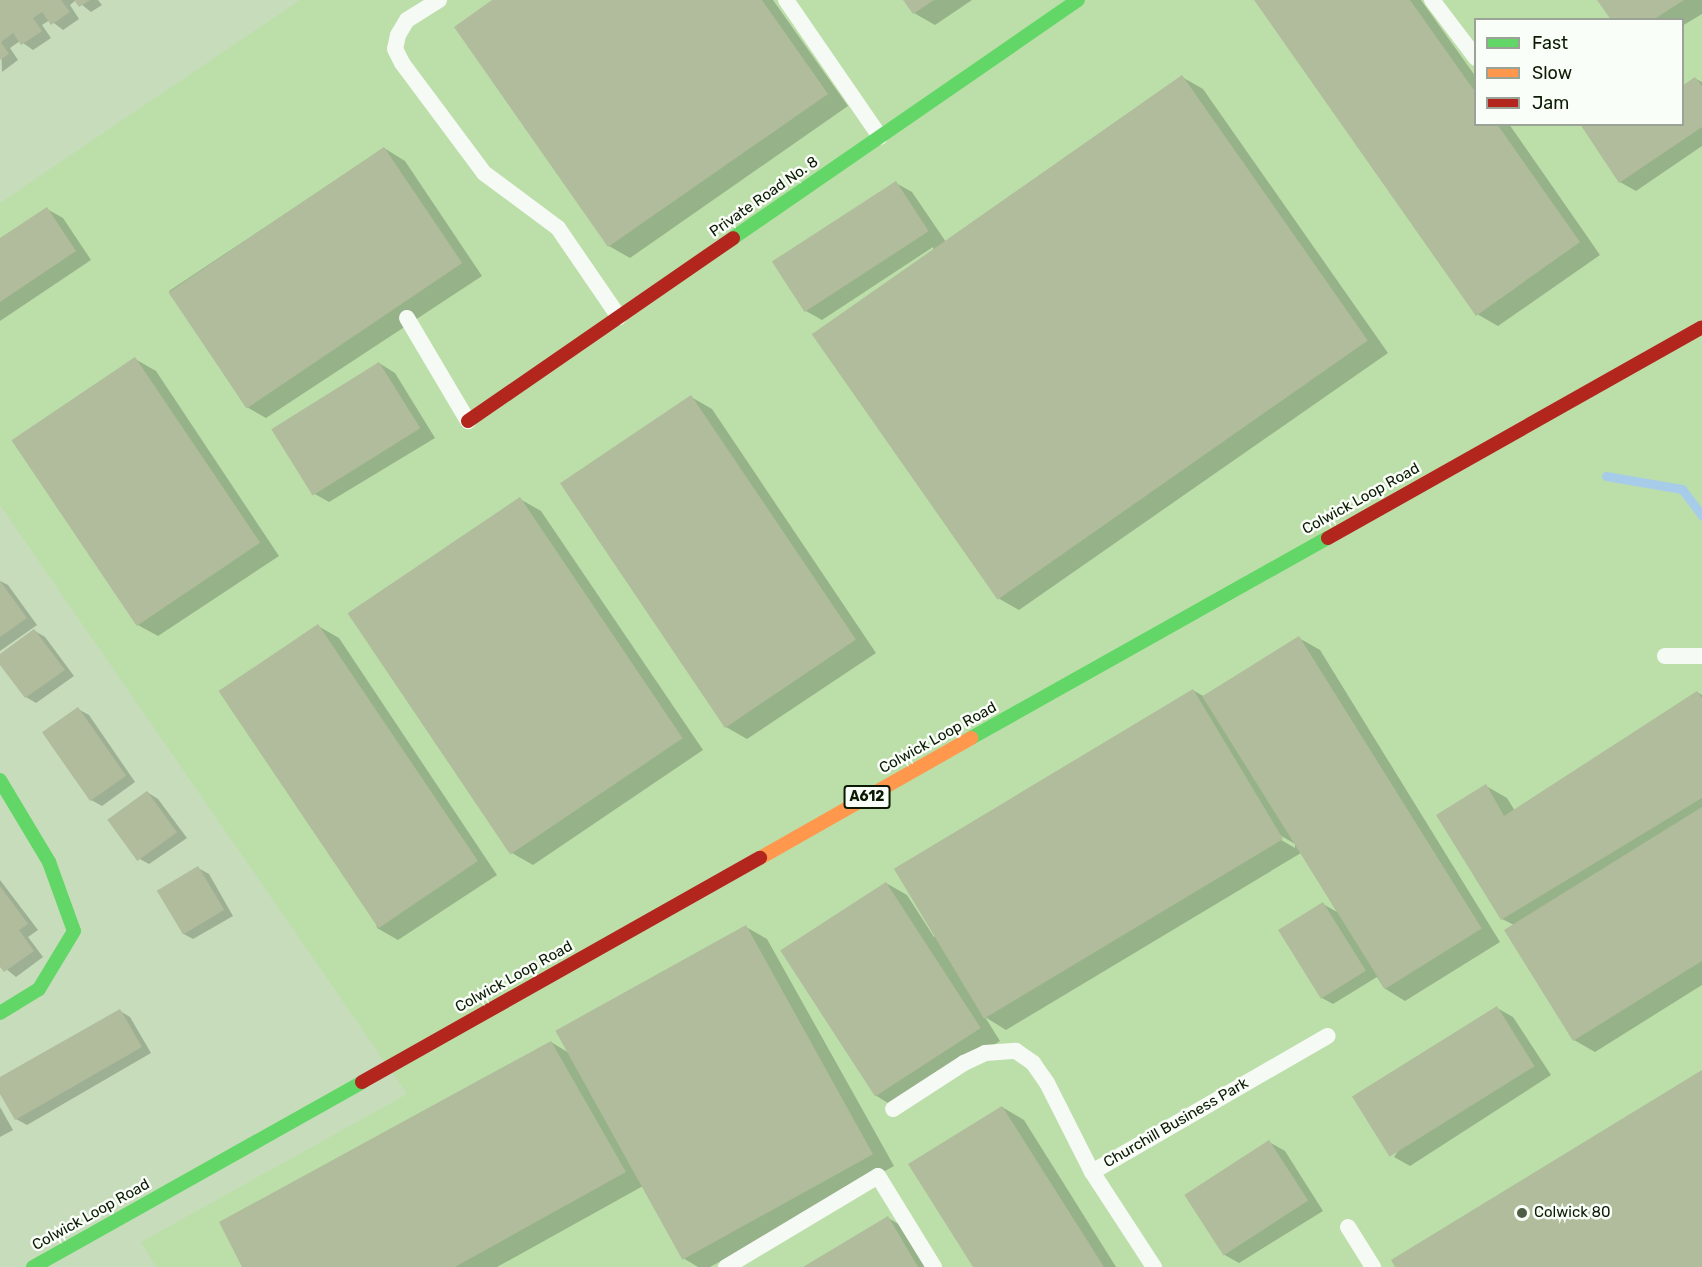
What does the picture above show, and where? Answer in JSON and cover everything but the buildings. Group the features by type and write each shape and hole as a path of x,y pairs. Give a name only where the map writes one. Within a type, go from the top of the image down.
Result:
{"main road":[{"name":"Private Road No. 8","path":"468,421 1078,0"},
{"name":"Colwick Loop Road","path":"33,1267 1702,327"},
{"path":"0,780 49,862 74,931 39,989 0,1012"}],"lane":[{"path":"439,0 407,20 398,35 395,49 402,63 484,172 558,228 619,317"},
{"path":"786,0 880,136"},
{"path":"1432,0 1474,55"},
{"path":"407,318 468,421"},
{"path":"1665,656 1702,656"},
{"name":"Churchill Business Park","path":"1154,1267 1092,1172 1328,1036"},
{"path":"893,1109 963,1063 1000,1050 1016,1051 1033,1063 1047,1083 1092,1172"},
{"path":"726,1267 878,1176 934,1267"},
{"path":"1348,1227 1373,1267"}],"shaded area":[{"path":"300,0 1702,0 1702,1267 156,1267 141,1242 407,1094 0,505 0,203"}],"waterway":[{"path":"1606,476 1682,489 1702,516"}],"traffic: fast":[{"path":"733,238 1078,0"},
{"path":"971,738 1328,538"},
{"path":"0,780 49,862 74,931 39,989 0,1013"},
{"path":"33,1267 362,1082"}],"traffic: slow":[{"path":"760,858 971,738"}],"traffic: jam":[{"path":"468,421 733,238"},
{"path":"1328,538 1702,327"},
{"path":"362,1082 760,858"}],"place":[{"name":"Colwick 80","path":"1522,1213"}]}
